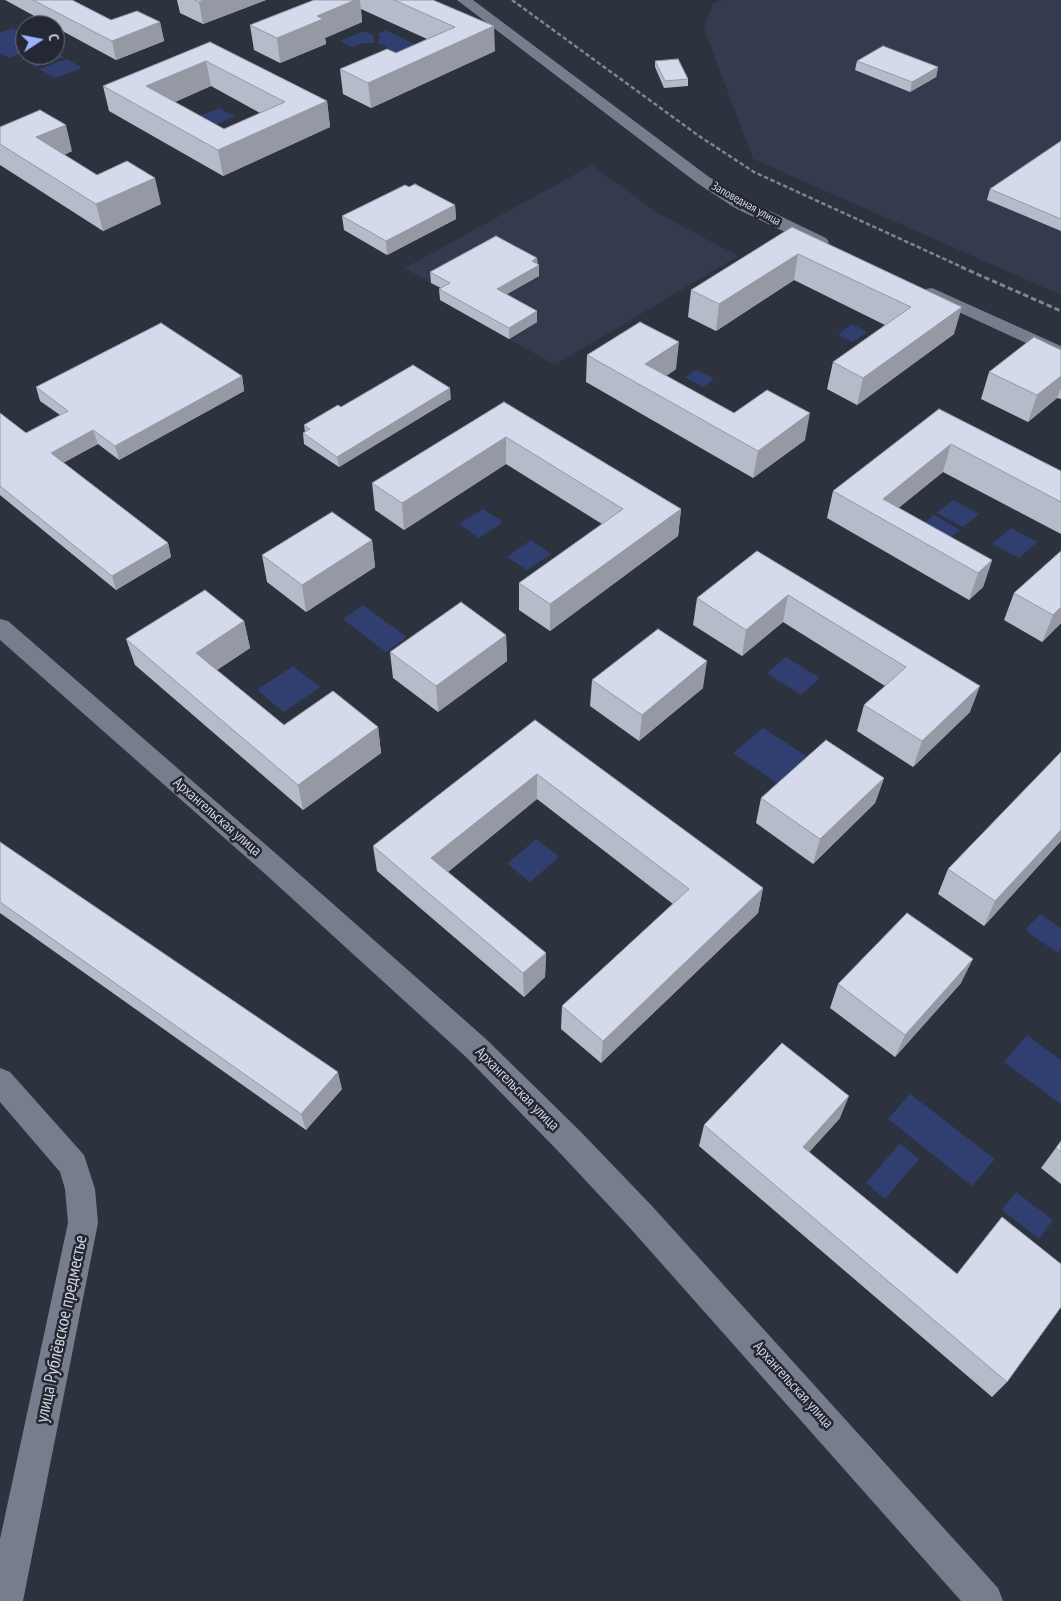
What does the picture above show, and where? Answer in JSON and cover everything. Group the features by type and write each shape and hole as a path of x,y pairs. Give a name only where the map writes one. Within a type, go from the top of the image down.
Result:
{"street":[{"name":"Заповедная улица","path":"464,0 703,180 741,204 835,248"},
{"path":"916,286 1061,353"},
{"name":"Архангельская улица","path":"0,627 272,865 483,1054 570,1141 642,1217 985,1601"},
{"name":"улица Рублёвское предместье","path":"0,1082 73,1165 80,1189 83,1223 5,1601"}],"shaded area":[{"path":"721,0 1061,0 1061,295 753,159 704,29 713,3"},
{"path":"13,28 15,29 15,56 9,58 0,53 0,33"},
{"path":"385,30 434,53 405,65 385,46 378,43 380,37 377,34"},
{"path":"364,31 374,36 374,43 363,43 352,47 340,41"},
{"path":"67,59 82,68 55,78 39,69 50,65 65,65 65,60"},
{"path":"219,108 235,116 215,125 200,116"},
{"path":"592,165 656,212 738,256 555,365 440,300 450,294 405,268"},
{"path":"852,324 867,332 853,342 838,335"},
{"path":"696,370 714,379 703,387 685,377"},
{"path":"953,500 979,514 963,527 937,513"},
{"path":"483,509 503,522 479,538 459,524"},
{"path":"934,515 960,530 947,541 921,526"},
{"path":"1011,528 1037,542 1019,558 992,544"},
{"path":"531,540 551,554 527,570 507,557"},
{"path":"363,605 407,637 386,652 343,619"},
{"path":"786,657 820,678 801,695 767,673"},
{"path":"293,666 320,687 284,712 257,690"},
{"path":"763,728 808,757 778,784 733,753"},
{"path":"536,839 559,857 530,882 507,864"},
{"path":"1040,914 1061,928 1061,949 1058,953 1025,930"},
{"path":"1027,1035 1061,1060 1061,1104 1004,1062"},
{"path":"910,1094 995,1159 972,1186 888,1119"},
{"path":"900,1143 919,1159 885,1199 866,1183"},
{"path":"1016,1192 1053,1220 1039,1239 1002,1210"}],"building":[{"path":"33,0 72,0 111,20 137,11 160,22 112,41"},
{"path":"314,0 355,0 317,16 323,19 277,38 250,25"},
{"path":"394,0 433,0 494,26 368,83 340,69 387,49 396,53 455,27"},
{"path":"210,42 327,101 218,150 103,86","holes":["206,61 285,102 224,129 146,86"]},
{"path":"883,46 938,67 912,82 857,61"},
{"path":"678,59 688,79 665,81 655,61"},
{"path":"40,110 66,125 36,137 97,175 127,161 155,178 96,204 0,144 0,127"},
{"path":"1061,141 1061,219 990,189"},
{"path":"415,184 455,205 386,241 342,216 405,185 409,187"},
{"path":"792,227 962,307 863,378 833,362 911,307 798,254 719,304 691,290"},
{"path":"496,236 537,258 532,261 539,265 497,289 537,311 509,328 439,289 450,283 430,272"},
{"path":"640,322 679,342 645,364 734,413 767,390 810,413 758,451 587,355"},
{"path":"161,323 242,376 115,446 93,430 51,453 168,543 112,576 0,486 0,413 26,433 68,411 36,387"},
{"path":"1034,337 1061,350 1061,376 1037,395 989,372"},
{"path":"413,365 450,388 337,457 303,433 310,429 304,425 338,405 341,407"},
{"path":"504,402 681,509 550,604 519,583 623,509 506,437 402,503 372,483"},
{"path":"939,409 1061,471 1061,502 951,444 883,499 992,560 978,573 833,491"},
{"path":"332,512 372,540 302,585 262,555"},
{"path":"757,551 980,686 922,741 864,705 906,667 788,595 746,630 697,598"},
{"path":"1061,551 1061,607 1053,615 1014,593"},
{"path":"205,590 244,621 196,653 284,725 333,691 378,727 298,785 126,639"},
{"path":"461,602 506,635 436,686 390,652"},
{"path":"658,629 707,661 642,715 592,680"},
{"path":"535,720 763,888 603,1041 562,1006 689,889 537,774 431,858 546,953 523,973 373,846"},
{"path":"826,740 884,778 820,839 761,798"},
{"path":"1061,752 1061,830 995,901 948,869"},
{"path":"0,842 338,1072 301,1114 0,902"},
{"path":"907,913 973,959 905,1035 838,984"},
{"path":"782,1043 849,1096 803,1147 957,1274 1002,1217 1061,1264 1061,1307 1007,1382 704,1125"},
{"path":"1061,1141 1061,1152 1056,1148"}],"railway":[{"path":"512,0 699,136 754,172 964,268"},
{"path":"961,267 1061,311"}]}
